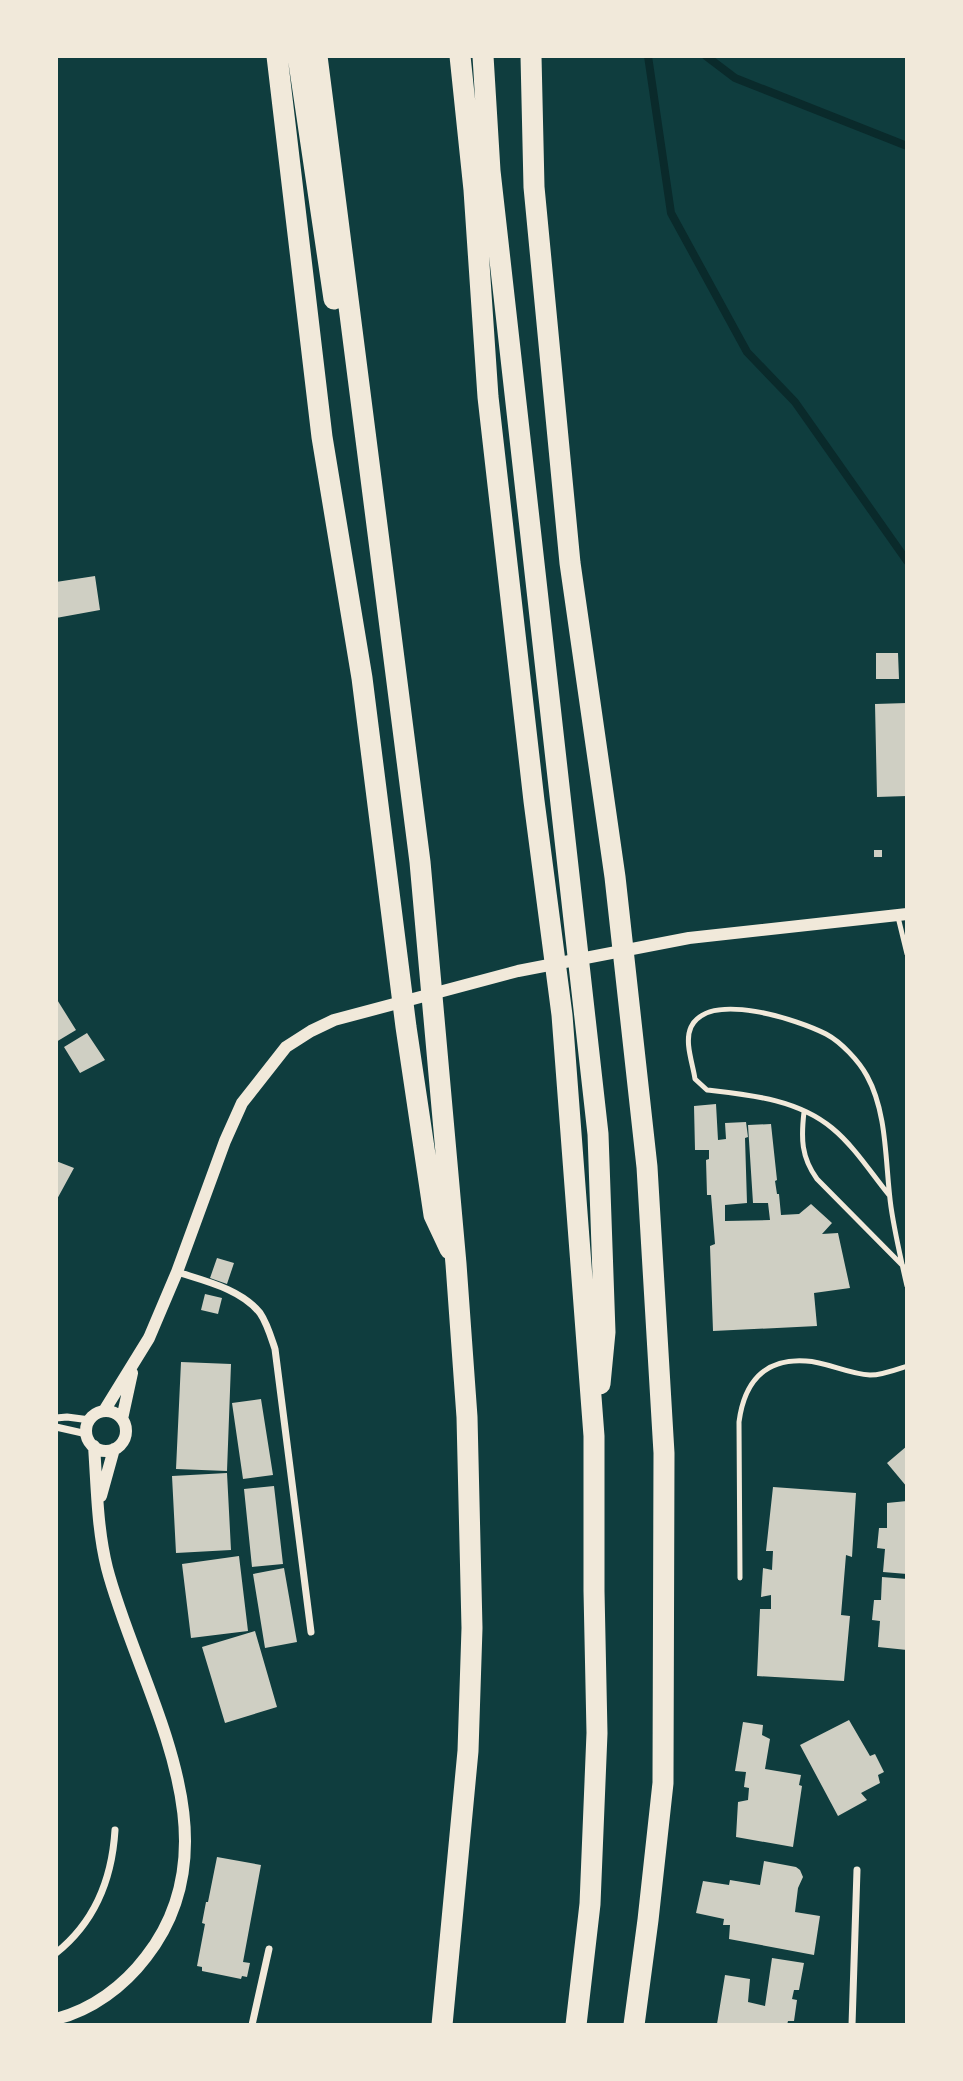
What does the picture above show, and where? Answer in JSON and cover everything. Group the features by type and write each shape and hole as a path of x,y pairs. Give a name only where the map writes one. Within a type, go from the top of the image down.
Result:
{"highway":[{"path":"277,56 322,437 362,678 406,1027 434,1215 456,1264"},
{"path":"298,56 420,862"},
{"path":"317,56 420,862 467,1417 472,1628 468,1751 442,2025"},
{"path":"460,56 474,190 488,397 534,801 562,1015 594,1436 597,1733 590,1904 576,2025"},
{"path":"483,56 490,171 598,1134 605,1332 594,1436"},
{"path":"531,56 534,187 570,563 615,877 646,1167 664,1453 663,1783 634,2025"}],"street":[{"path":"56,1418 90,1420 104,1412 149,1338 242,1103 286,1047 311,1031 334,1020 518,971 676,940 903,915"},
{"path":"177,1272 213,1284 246,1300 261,1314 268,1328 275,1349 311,1632"},
{"path":"122,1419 134,1366"},
{"path":"98,1507 114,1449 125,1437 122,1419 113,1412 104,1412"},
{"path":"56,2020 72,2020 134,1973 162,1937 176,1905 185,1867 185,1826 180,1789 166,1737 108,1570 98,1529 94,1446 87,1434 90,1420"},
{"path":"56,1427 87,1434"},
{"path":"94,1446 106,1451 114,1449"},
{"path":"56,1953 87,1920 103,1893 113,1856 115,1830"},
{"path":"852,2025 858,1870"},
{"path":"252,2025 269,1949"}],"lane":[{"path":"903,915 907,954"},
{"path":"889,1195 831,1128 804,1112 779,1101 702,1088 695,1079 689,1042 693,1024 700,1017 716,1010 740,1009 794,1020 829,1036 852,1057 867,1076 879,1107 889,1195 907,1286"},
{"path":"804,1112 801,1138 809,1167 817,1179 903,1266"},
{"path":"740,1578 739,1422 741,1403 757,1376 770,1367 807,1361 868,1375 907,1366"}],"building":[{"path":"95,576 100,610 56,618 56,582"},
{"path":"876,653 898,653 899,679 876,679"},
{"path":"907,703 907,796 877,797 875,704"},
{"path":"874,850 882,850 882,857 874,857"},
{"path":"56,998 76,1030 56,1042"},
{"path":"87,1033 105,1060 80,1073 64,1047"},
{"path":"716,1104 718,1140 726,1139 725,1123 746,1122 748,1137 745,1138 747,1203 725,1205 725,1221 770,1220 768,1203 753,1203 748,1125 771,1124 775,1181 781,1215 799,1214 811,1204 832,1223 822,1234 838,1233 850,1288 814,1293 817,1326 713,1331 710,1246 715,1244 711,1195 707,1195 706,1160 709,1159 709,1150 695,1150 694,1106"},
{"path":"56,1161 74,1168 56,1201"},
{"path":"217,1258 234,1263 227,1284 210,1278"},
{"path":"205,1294 222,1298 218,1314 201,1310"},
{"path":"181,1362 231,1364 227,1471 176,1469"},
{"path":"261,1399 273,1475 243,1479 232,1403"},
{"path":"907,1446 907,1487 887,1463"},
{"path":"227,1473 231,1550 176,1553 172,1476"},
{"path":"274,1486 283,1564 252,1567 244,1489"},
{"path":"773,1487 856,1493 852,1557 846,1555 841,1615 850,1616 844,1681 757,1676 760,1609 771,1609 771,1595 761,1597 763,1568 772,1570 773,1551 766,1551"},
{"path":"907,1501 907,1574 883,1572 885,1549 877,1548 879,1528 887,1528 887,1503"},
{"path":"239,1556 248,1631 191,1638 182,1564"},
{"path":"284,1568 297,1642 265,1648 253,1574"},
{"path":"882,1577 907,1579 907,1650 878,1647 880,1621 872,1620 874,1600 881,1600"},
{"path":"255,1631 277,1707 225,1723 202,1647"},
{"path":"849,1720 870,1756 875,1754 884,1772 878,1775 880,1783 861,1793 867,1800 838,1816 800,1745"},
{"path":"743,1722 763,1725 762,1735 770,1739 765,1769 801,1775 799,1785 802,1786 793,1847 736,1837 738,1802 748,1800 749,1788 744,1787 746,1772 735,1771"},
{"path":"217,1857 261,1865 243,1962 250,1963 247,1977 242,1976 241,1979 202,1971 202,1967 197,1966 205,1924 202,1923"},
{"path":"764,1861 800,1870 803,1877 798,1888 795,1912 820,1916 814,1955 729,1939 730,1925 723,1925 724,1919 696,1913 703,1881 729,1885 730,1880 760,1885"},
{"path":"772,1958 804,1963 799,1990 794,1990 792,1999 797,2000 794,2021 788,2021 787,2025 717,2024 725,1975 750,1979 748,2002 765,2006"}],"waterway":[{"path":"648,56 671,213 747,352 795,402 907,561"},
{"path":"706,56 735,78 907,146"}]}
